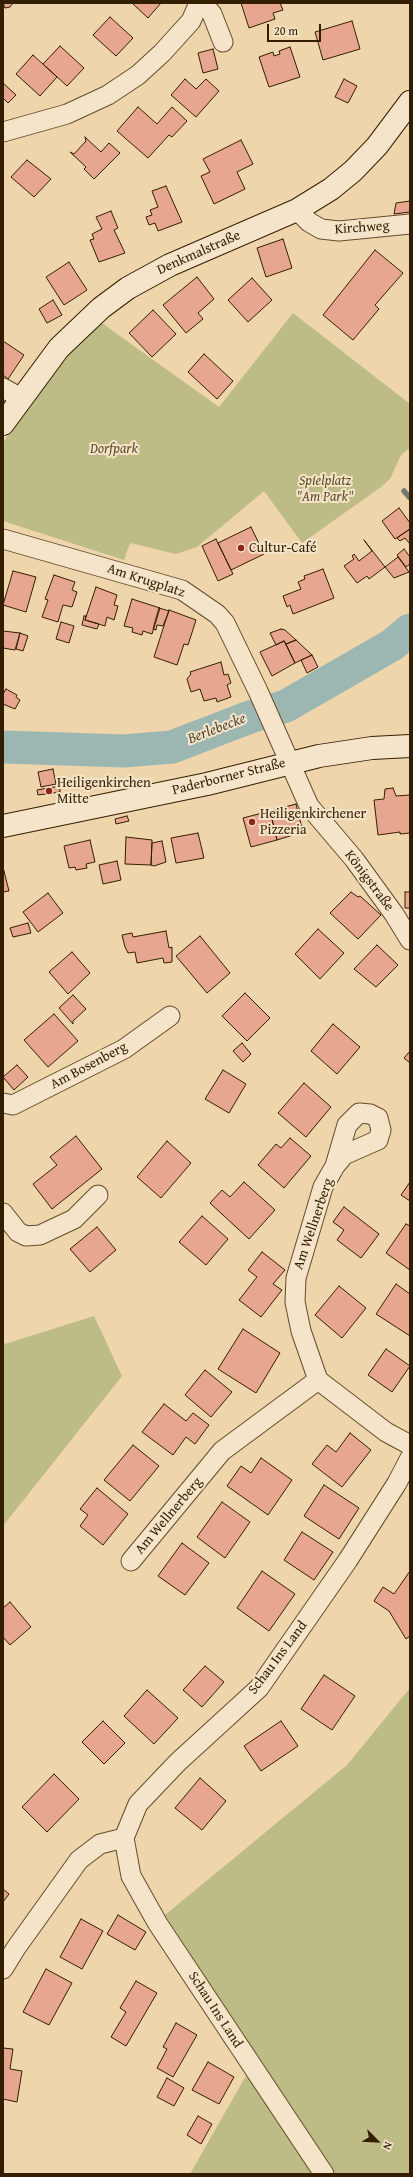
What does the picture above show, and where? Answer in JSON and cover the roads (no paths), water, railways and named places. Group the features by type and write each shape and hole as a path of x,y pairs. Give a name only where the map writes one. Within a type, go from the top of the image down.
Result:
{"main road":[{"name":"Denkmalstraße","path":"3,424 12,393 101,308 128,288 170,265 297,210 332,189 353,171 377,146 410,102"},
{"name":"Paderborner Straße","path":"3,826 207,784 290,762 366,749 410,746"}],"street":[{"path":"3,132 67,114 108,95 138,75 162,53 191,21 199,3 207,8 212,14 223,42"},
{"name":"Kirchweg","path":"297,210 309,222 321,229 339,231 410,224"},
{"name":"Am Krugplatz","path":"3,538 182,590 206,604 225,623 290,762"},
{"name":"Königstraße","path":"290,762 309,806 354,859 394,914 410,940"},
{"name":"Am Bosenberg","path":"3,1103 13,1105 124,1049 170,1016"},
{"name":"Am Wellnerberg","path":"131,1561 222,1451 318,1380 301,1331 295,1302 296,1278 323,1187 335,1166 344,1155 378,1140 381,1130 378,1118 365,1113 359,1113 354,1117 347,1125 335,1166"},
{"path":"3,1212 18,1232 26,1236 40,1235 74,1219 98,1195"},
{"path":"318,1380 386,1432 410,1445"},
{"name":"Schau Ins Land","path":"324,2174 158,1924 131,1876 124,1838 138,1804 178,1762 259,1688 348,1560 397,1482 410,1458"},
{"path":"3,1970 16,1948 79,1860 100,1844 124,1838"}],"waterway":[{"path":"404,491 410,498"},
{"name":"Berlebecke","path":"3,747 124,751 172,747 250,717 286,706 392,645 410,630"}],"place":[{"name":"Cultur-Café","path":"241,548"},
{"name":"Heiligenkirchen Mitte","path":"49,791"},
{"name":"Heiligenkirchener Pizzeria","path":"252,822"}],"park label":[{"name":"Dorfpark","path":"114,449"},
{"name":"Spielplatz \"Am Park\"","path":"325,490"}]}
